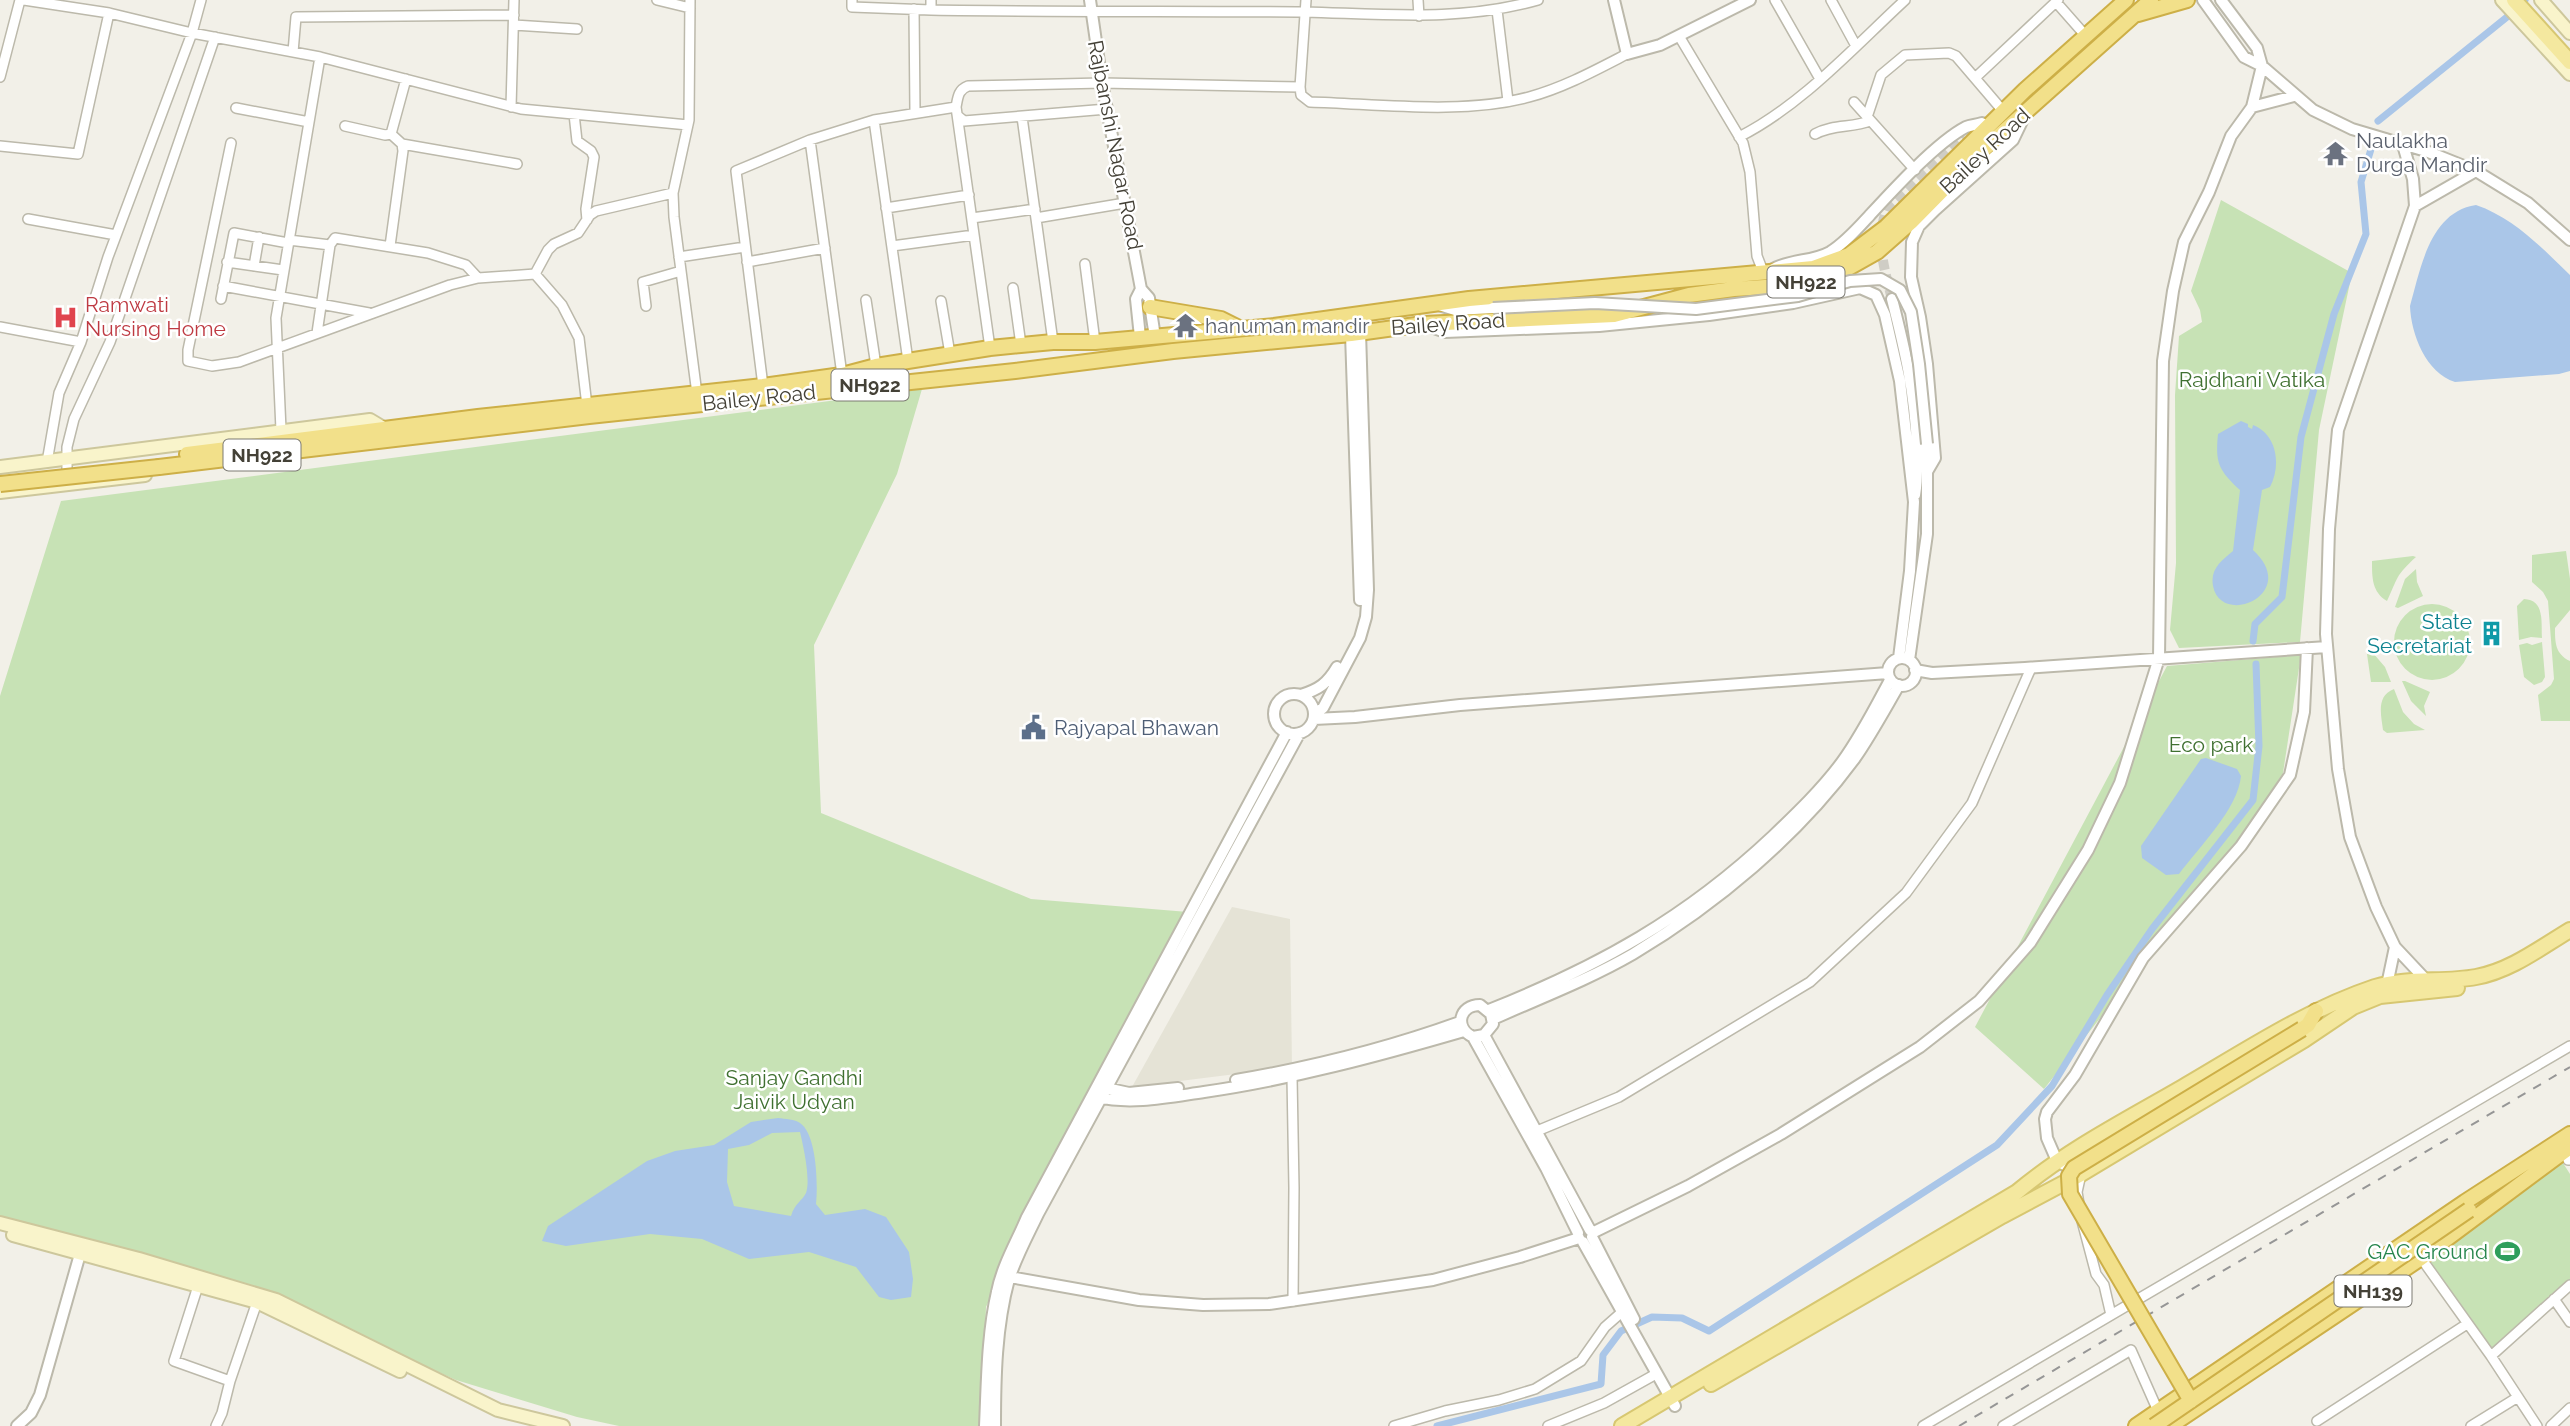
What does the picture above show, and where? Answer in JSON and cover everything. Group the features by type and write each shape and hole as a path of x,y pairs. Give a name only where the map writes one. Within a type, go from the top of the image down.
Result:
{"highway":[{"name":"Bailey Road","path":"388,435 587,406 764,386 990,348 1274,326 1436,304 1813,268 1849,255 1886,228 1987,124 2126,0"},
{"name":"Bailey Road","path":"388,435 1015,371 1423,324 1614,315 1689,295 1797,285 1845,270 1877,252 1911,222 1974,158 2151,0"},
{"path":"2134,15 2187,0"},
{"path":"2081,39 2069,57 2074,61 2090,48 2105,43"},
{"path":"1150,307 1222,319 1239,328"},
{"path":"1079,362 1006,364 1001,363 1000,359 1008,354 1093,342"},
{"path":"849,373 968,359 973,362 970,367 929,379"},
{"name":"NH922","path":"0,484 388,435"},
{"name":"NH922","path":"0,476 159,462"},
{"path":"2305,1027 2316,1011"},
{"path":"2192,1401 2070,1194 2069,1176 2074,1168 2305,1027 2325,1024"},
{"name":"NH139","path":"2173,1425 2421,1258 2489,1197 2570,1134"},
{"name":"NH139","path":"2136,1426 2465,1202 2489,1197 2568,1157"},
{"path":"2154,1426 2489,1197"},
{"path":"2212,1374 2223,1391"}],"main road":[{"path":"2506,1 2531,9 2570,33"},
{"path":"2531,9 2570,48"},
{"path":"2531,9 2570,62"},
{"path":"2531,9 2570,74"},
{"path":"0,467 370,420 388,435 382,446 0,492"},
{"path":"14,466 17,490"},
{"path":"1641,1426 1675,1400 2017,1192 2057,1161 2316,1011 2387,985 2473,978 2493,973 2570,930"},
{"path":"1622,1426 1675,1400 2081,1174 2304,1040 2353,1006 2380,996 2479,986 2497,981 2570,940"},
{"path":"0,1223 257,1302 461,1401 525,1426"},
{"path":"0,1231 139,1259 276,1300 498,1410 564,1426"}],"street":[{"path":"0,77 22,0 109,13 192,33 320,57 511,107 688,125"},
{"path":"47,461 59,393 81,342 116,235 192,33 201,0"},
{"path":"511,107 514,0"},
{"path":"657,0 690,4 688,125 673,193 697,394"},
{"path":"852,0 852,7 915,9 931,5 1011,11 1306,12 1419,16 1453,16 1538,0"},
{"path":"1010,0 1011,11"},
{"name":"Rajbanshi Nagar Road","path":"1090,0 1102,83 1141,289 1149,298 1147,337"},
{"path":"1232,12 1233,0"},
{"path":"1306,0 1300,87 1301,95 1310,102 1464,107 1530,97 1627,54 1660,45 1727,6 1751,0"},
{"path":"1418,0 1419,16"},
{"path":"1614,0 1627,54"},
{"path":"1776,0 1820,79"},
{"path":"1831,0 1856,46"},
{"path":"1887,0 1893,11"},
{"path":"1739,137 1762,125 1820,79 1905,0"},
{"path":"2203,0 2244,57 2262,66 2294,96 2340,124 2424,150 2476,171 2528,203 2569,236"},
{"path":"1006,1277 1180,1304 1238,1306 1293,1301 1433,1280 1520,1257 1586,1235 1688,1186 1781,1134 1920,1047 1979,1001 2030,943 2088,850 2120,783 2159,658 2163,361 2169,314 2184,242 2209,192 2231,136 2252,107 2262,66 2257,48 2221,0"},
{"path":"1975,78 2057,1 2081,39"},
{"path":"915,9 915,111"},
{"path":"1497,9 1508,101"},
{"path":"0,146 78,154 109,13"},
{"path":"293,52 296,17 514,20 577,29"},
{"path":"1679,36 1739,137 1748,161 1757,256 1764,274 1784,263 1812,259 1830,252 1850,236 1940,147 1967,127 1987,124"},
{"path":"68,484 69,436 74,419 110,342 215,37"},
{"path":"1815,134 1831,127 1854,126 1869,119 1881,75 1907,53 1953,54 2003,111"},
{"path":"281,430 275,348 279,295 320,57"},
{"path":"391,134 406,79"},
{"path":"990,348 957,111 960,91 968,86 1102,83 1300,87"},
{"path":"2252,107 2294,96"},
{"path":"1854,102 1915,170"},
{"path":"236,108 309,122"},
{"path":"957,111 964,121 1107,109"},
{"path":"764,386 736,172 810,140 874,120 915,111 957,111"},
{"path":"574,114 578,143 591,151 594,157 586,209 587,220"},
{"path":"1928,470 1935,458 1934,440 1926,352 1911,277 1912,242 1919,226 2013,140 2025,114"},
{"path":"1022,117 1053,342"},
{"path":"874,120 908,361"},
{"path":"1964,136 1987,124"},
{"path":"345,126 391,134"},
{"path":"390,246 403,151 401,144 391,134"},
{"path":"810,140 825,248 849,373"},
{"path":"231,144 188,361 212,366 239,362 450,285 478,278 535,274"},
{"path":"401,144 517,164"},
{"path":"2403,145 2413,179 2415,206 2339,430 2329,529 2326,648 2338,769 2347,824 2376,907 2395,947 2426,981"},
{"path":"2415,206 2476,171"},
{"path":"535,274 548,250 554,244 578,233 590,215 602,208 673,193"},
{"path":"886,208 969,195"},
{"path":"972,218 1035,214 1125,203"},
{"path":"28,219 116,235"},
{"path":"221,299 234,233 288,242 330,245"},
{"path":"892,246 974,235"},
{"path":"254,266 259,237"},
{"path":"317,333 330,245 335,239 390,246 462,263 478,278"},
{"path":"679,257 745,247"},
{"path":"747,262 825,248"},
{"path":"227,262 284,271"},
{"path":"1085,264 1093,342"},
{"path":"646,306 643,282 681,271"},
{"path":"535,274 562,305 579,338 587,406"},
{"path":"1436,304 1455,310 1595,303 1696,309 1798,296 1850,281 1881,279 1900,290 1911,312 1919,364 1928,470 1928,521 1923,571 1908,663"},
{"path":"223,286 372,313"},
{"path":"1013,288 1021,345"},
{"name":"Rajbanshi Nagar Road","path":"1141,289 1136,299 1147,337"},
{"path":"1423,324 1445,332 1599,326 1709,316 1793,303 1848,289 1868,289 1881,303 1890,332 1900,381 1914,502"},
{"path":"1314,716 1355,717 1460,705 1893,679 1911,681 1908,663 1913,520 1918,481 1916,412 1912,379 1892,299"},
{"path":"866,300 876,366"},
{"path":"941,301 950,354"},
{"path":"0,327 81,342"},
{"path":"1356,333 1368,590 1366,617 1360,638 1323,708 1314,716 1308,730 1293,733 1280,730 1274,708 1285,696 1301,695 1319,689 1330,680 1354,634 1359,616 1361,590 1356,333"},
{"path":"1913,520 1928,521"},
{"path":"2111,1315 2104,1285 2096,1274 2085,1237 2077,1192 2081,1174 2057,1161 2045,1127 2047,1112 2075,1075 2143,958 2241,846 2290,775 2304,712 2307,648"},
{"path":"1491,1014 1625,948 1683,912 1718,885 1783,827 1840,764 1862,733 1893,679 1889,665 1908,663 1933,673 2326,648"},
{"path":"1537,1131 1619,1097 1810,982 1906,893 1972,803 2031,668"},
{"path":"1301,695 1310,702 1314,716"},
{"path":"985,1426 991,1331 1027,1217 1100,1092 1293,733"},
{"path":"2387,985 2395,947"},
{"path":"1491,1014 1480,1005 1471,1006 1463,1012 1546,1168 1586,1235"},
{"path":"1100,1092 1149,1092 1288,1071 1415,1038 1491,1028 1491,1014"},
{"path":"1471,1031 1537,1131 1626,1314 1675,1400"},
{"path":"1100,1092 1130,1100 1161,1098 1292,1077 1471,1031"},
{"path":"1923,1426 2570,1046"},
{"path":"1292,1077 1293,1301"},
{"path":"18,1426 31,1413 40,1395 81,1249"},
{"path":"2421,1258 2537,1426"},
{"path":"1012,1263 1037,1283"},
{"path":"1002,1290 1037,1283"},
{"path":"2491,1356 2570,1285"},
{"path":"198,1286 174,1361 230,1381"},
{"path":"995,1426 1002,1290"},
{"path":"2554,1299 2570,1322"},
{"path":"216,1426 257,1302"},
{"path":"1394,1426 1535,1389 1581,1362 1605,1327 1626,1314"},
{"path":"2317,1421 2467,1324"},
{"path":"1637,1332 1656,1374 1675,1400"},
{"path":"2003,1426 2131,1350 2158,1411 2173,1425"},
{"path":"1548,1426 1613,1399 1656,1374"},
{"path":"2471,1426 2518,1397"},
{"path":"2551,1426 2570,1408"}],"shaded area":[{"path":"1232,907 1290,919 1292,1067 1132,1087"}],"green space":[{"name":"Rajdhani Vatika","path":"2221,200 2352,273 2319,430 2300,642 2179,648 2170,630 2176,563 2175,395 2179,336 2202,322 2200,310 2191,291"},
{"name":"Sanjay Gandhi Jaivik Udyan","path":"922,389 897,474 814,645 821,813 1031,899 1188,912 1052,1168 986,1307 982,1426 619,1426 577,1417 456,1380 239,1282 0,1225 0,696 61,501"},
{"path":"2566,551 2570,610 2555,628 2555,633 2559,651 2570,661 2570,721 2541,721 2538,695 2551,685 2554,679 2548,601 2532,582 2532,555"},
{"path":"2416,557 2400,573 2387,601 2376,589 2372,561"},
{"path":"2416,569 2417,582 2423,596 2395,607 2405,579"},
{"path":"2524,599 2536,603 2539,608 2542,638 2519,640 2517,606"},
{"path":"2432,604 2446,607 2459,615 2467,628 2470,642 2467,656 2459,669 2446,677 2432,680 2418,677 2405,669 2397,656 2394,642 2397,628 2405,615 2418,607"},
{"path":"2542,642 2545,677 2542,682 2534,685 2524,677 2519,645"},
{"path":"2373,653 2385,667 2391,682 2371,682 2367,654"},
{"name":"Eco park","path":"2301,655 2283,773 2237,845 2044,1089 1975,1027 2167,666"},
{"path":"2402,681 2430,692 2424,706 2426,716 2411,701"},
{"path":"2394,689 2403,712 2414,724 2425,730 2387,733 2383,730 2382,701 2388,692"},
{"name":"GAC Ground","path":"2561,1160 2570,1174 2570,1280 2493,1350 2488,1349 2428,1258"}],"water":[{"path":"2476,205 2515,226 2570,275 2570,371 2455,382 2436,370 2422,351 2413,328 2410,306 2424,259 2438,230 2448,218 2460,210"},
{"path":"2241,421 2252,429 2253,425 2268,436 2276,461 2270,487 2262,490 2253,550 2265,566 2268,580 2264,592 2242,605 2229,604 2219,598 2213,586 2213,575 2217,566 2233,551 2240,490 2220,466 2217,453 2218,434"},
{"path":"2206,758 2237,769 2241,776 2238,789 2207,840 2179,874 2166,875 2142,858 2141,846 2201,759"},
{"path":"787,1119 798,1122 806,1129 815,1161 816,1204 825,1215 865,1209 886,1217 909,1252 913,1279 911,1297 891,1300 879,1297 856,1267 809,1252 749,1259 702,1239 650,1234 566,1246 542,1241 548,1226 647,1161 675,1151 714,1145 751,1122","holes":["800,1132 807,1187 791,1216 734,1206 727,1182 728,1149 749,1145 772,1133"]}],"waterway":[{"path":"2378,121 2525,0"},
{"path":"2253,641 2255,624 2282,597 2301,437 2334,314 2366,234 2361,182 2372,146"},
{"path":"1437,1426 1601,1384 1603,1355 1621,1331 1652,1317 1682,1318 1709,1331 1997,1145 2052,1086 2107,995 2152,929 2253,800 2259,746 2256,664"}],"tunnel":[{"path":"1892,299 1881,242 1887,209 1964,136"}],"railway":[{"path":"1959,1426 2570,1067"}],"place":[{"name":"Naulakha Durga Mandir","path":"2336,153"},
{"name":"Ramwati Nursing Home","path":"65,317"},
{"name":"hanuman mandir","path":"1185,326"},
{"name":"State Secretariat","path":"2492,634"},
{"name":"Rajyapal Bhawan","path":"1034,728"},
{"name":"GAC Ground","path":"2508,1252"}]}
